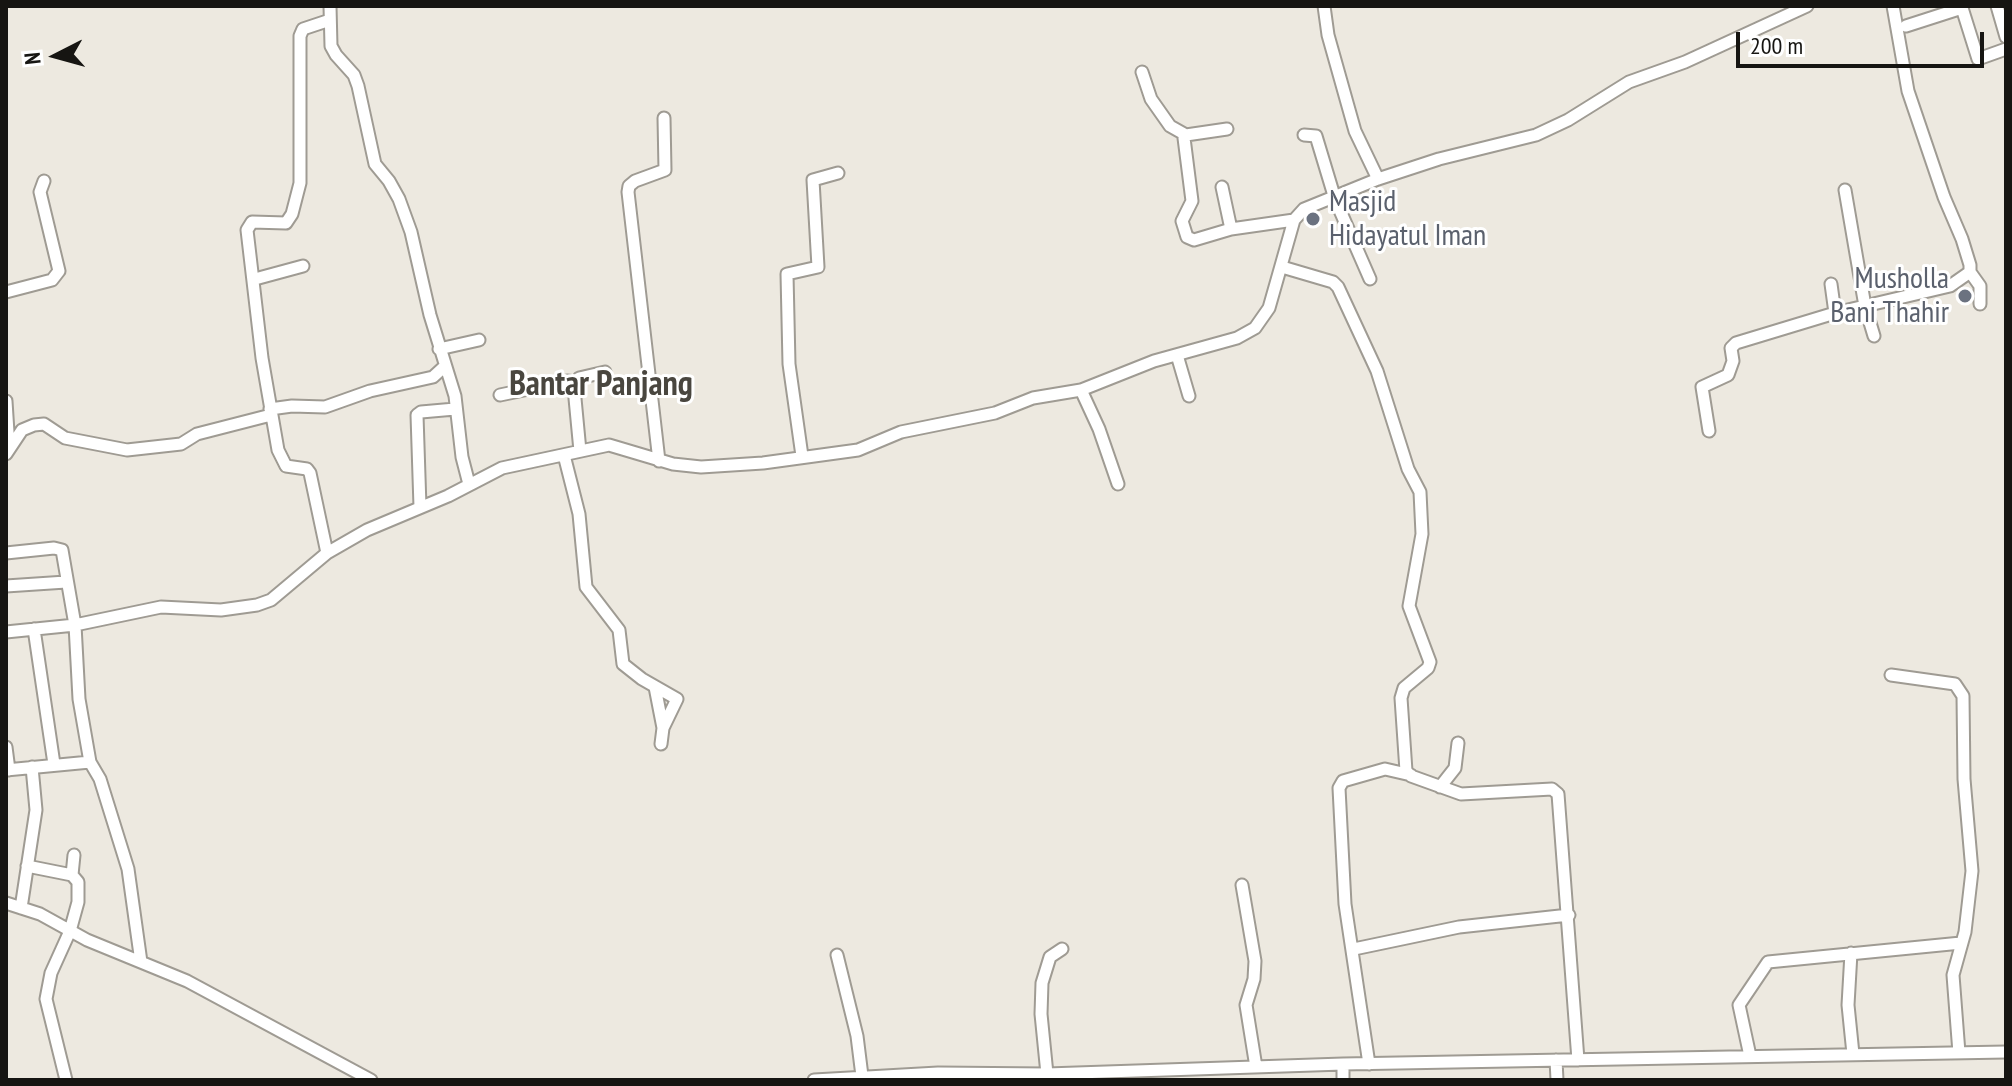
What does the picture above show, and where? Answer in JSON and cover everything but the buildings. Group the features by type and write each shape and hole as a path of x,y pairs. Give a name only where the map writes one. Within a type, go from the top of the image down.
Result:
{"street":[{"path":"330,6 331,46 354,75 375,164 389,181 405,213 439,349 455,396 469,484"},
{"path":"1324,6 1328,35 1355,131 1378,179"},
{"path":"6,632 75,625 161,607 221,610 257,605 271,600 327,553 367,530 448,496 502,468 598,446 617,445 659,461 701,467 763,463 858,450 901,432 995,413 1033,398 1081,390 1154,361 1237,338 1255,328 1269,308 1294,220 1304,209 1378,179 1439,159 1536,135 1568,120 1629,82 1685,62 1807,6"},
{"path":"1893,6 1908,91 1944,197 1962,239 1970,272 1980,286 1980,304"},
{"path":"1997,6 2006,37"},
{"path":"1906,26 1964,7 1978,59 2006,49"},
{"path":"327,553 310,473 307,469 285,464 278,450 270,412 247,230 256,221 286,223 292,214 300,183 300,36 303,29 330,20"},
{"path":"1142,72 1151,99 1170,126 1186,135 1227,129"},
{"path":"659,461 628,192 635,181 665,170 664,118"},
{"path":"1186,135 1185,153 1192,201 1182,221 1187,237 1194,240 1231,229 1294,220"},
{"path":"1304,135 1316,136 1335,199 1370,279"},
{"path":"802,456 789,364 787,274 818,267 813,180 838,173"},
{"path":"6,292 52,280 59,271 40,192 44,181"},
{"path":"1222,187 1231,229"},
{"path":"1845,190 1865,306 1874,336"},
{"path":"255,279 303,266"},
{"path":"1282,267 1333,282 1338,287 1377,371 1408,469 1420,492 1422,534 1409,606 1430,662 1428,668 1404,688 1401,698 1403,757 1406,771 1411,776"},
{"path":"1709,431 1702,387 1728,375 1733,361 1731,348 1736,343 1835,313 1950,286 1970,272"},
{"path":"1831,284 1835,313"},
{"path":"439,349 479,340"},
{"path":"1177,355 1189,396"},
{"path":"8,451 22,430 44,424 65,438 127,450 181,444 197,434 292,406 325,407 370,391 433,377 445,366"},
{"path":"500,395 567,381 576,382 588,374 605,372"},
{"path":"576,382 573,398 580,451"},
{"path":"1081,390 1099,429 1118,484"},
{"path":"6,401 8,451"},
{"path":"420,507 417,415 455,409"},
{"path":"564,455 579,514 586,587 619,630 623,664 655,687 676,697 677,701 663,728"},
{"path":"6,553 58,549 64,557 75,625 79,699 90,762 100,779 128,869 141,962"},
{"path":"6,586 66,582"},
{"path":"34,629 54,764"},
{"path":"1891,675 1955,684 1963,696 1964,779 1972,871 1953,975 1959,1053"},
{"path":"655,687 663,728 661,744"},
{"path":"1440,787 1455,768 1458,743"},
{"path":"6,747 8,770 90,762"},
{"path":"21,908 36,802 32,767"},
{"path":"1369,1064 1344,892 1339,788 1343,781 1385,769 1461,794 1555,790 1559,797 1578,1060"},
{"path":"72,875 74,855"},
{"path":"27,866 72,875 78,882 78,902 70,931 51,973 46,999 66,1080"},
{"path":"1242,885 1255,961 1254,979 1246,1005 1256,1067"},
{"path":"6,903 40,914 70,931 187,981 371,1080"},
{"path":"1354,949 1459,927 1569,915"},
{"path":"1750,1056 1739,1005 1768,962 1961,943"},
{"path":"1047,1074 1041,1014 1042,983 1050,957 1062,949"},
{"path":"1851,953 1848,1005 1853,1054"},
{"path":"837,955 857,1036 862,1076"},
{"path":"814,1080 862,1076 1117,1076 1343,1064 2006,1052"},
{"path":"1556,1060 1557,1080"},
{"path":"1343,1064 1343,1080"}],"place":[{"name":"Masjid Hidayatul Iman","path":"1313,219"},
{"name":"Musholla Bani Thahir","path":"1965,296"}],"district":[{"name":"Bantar Panjang","path":"601,385"}]}
